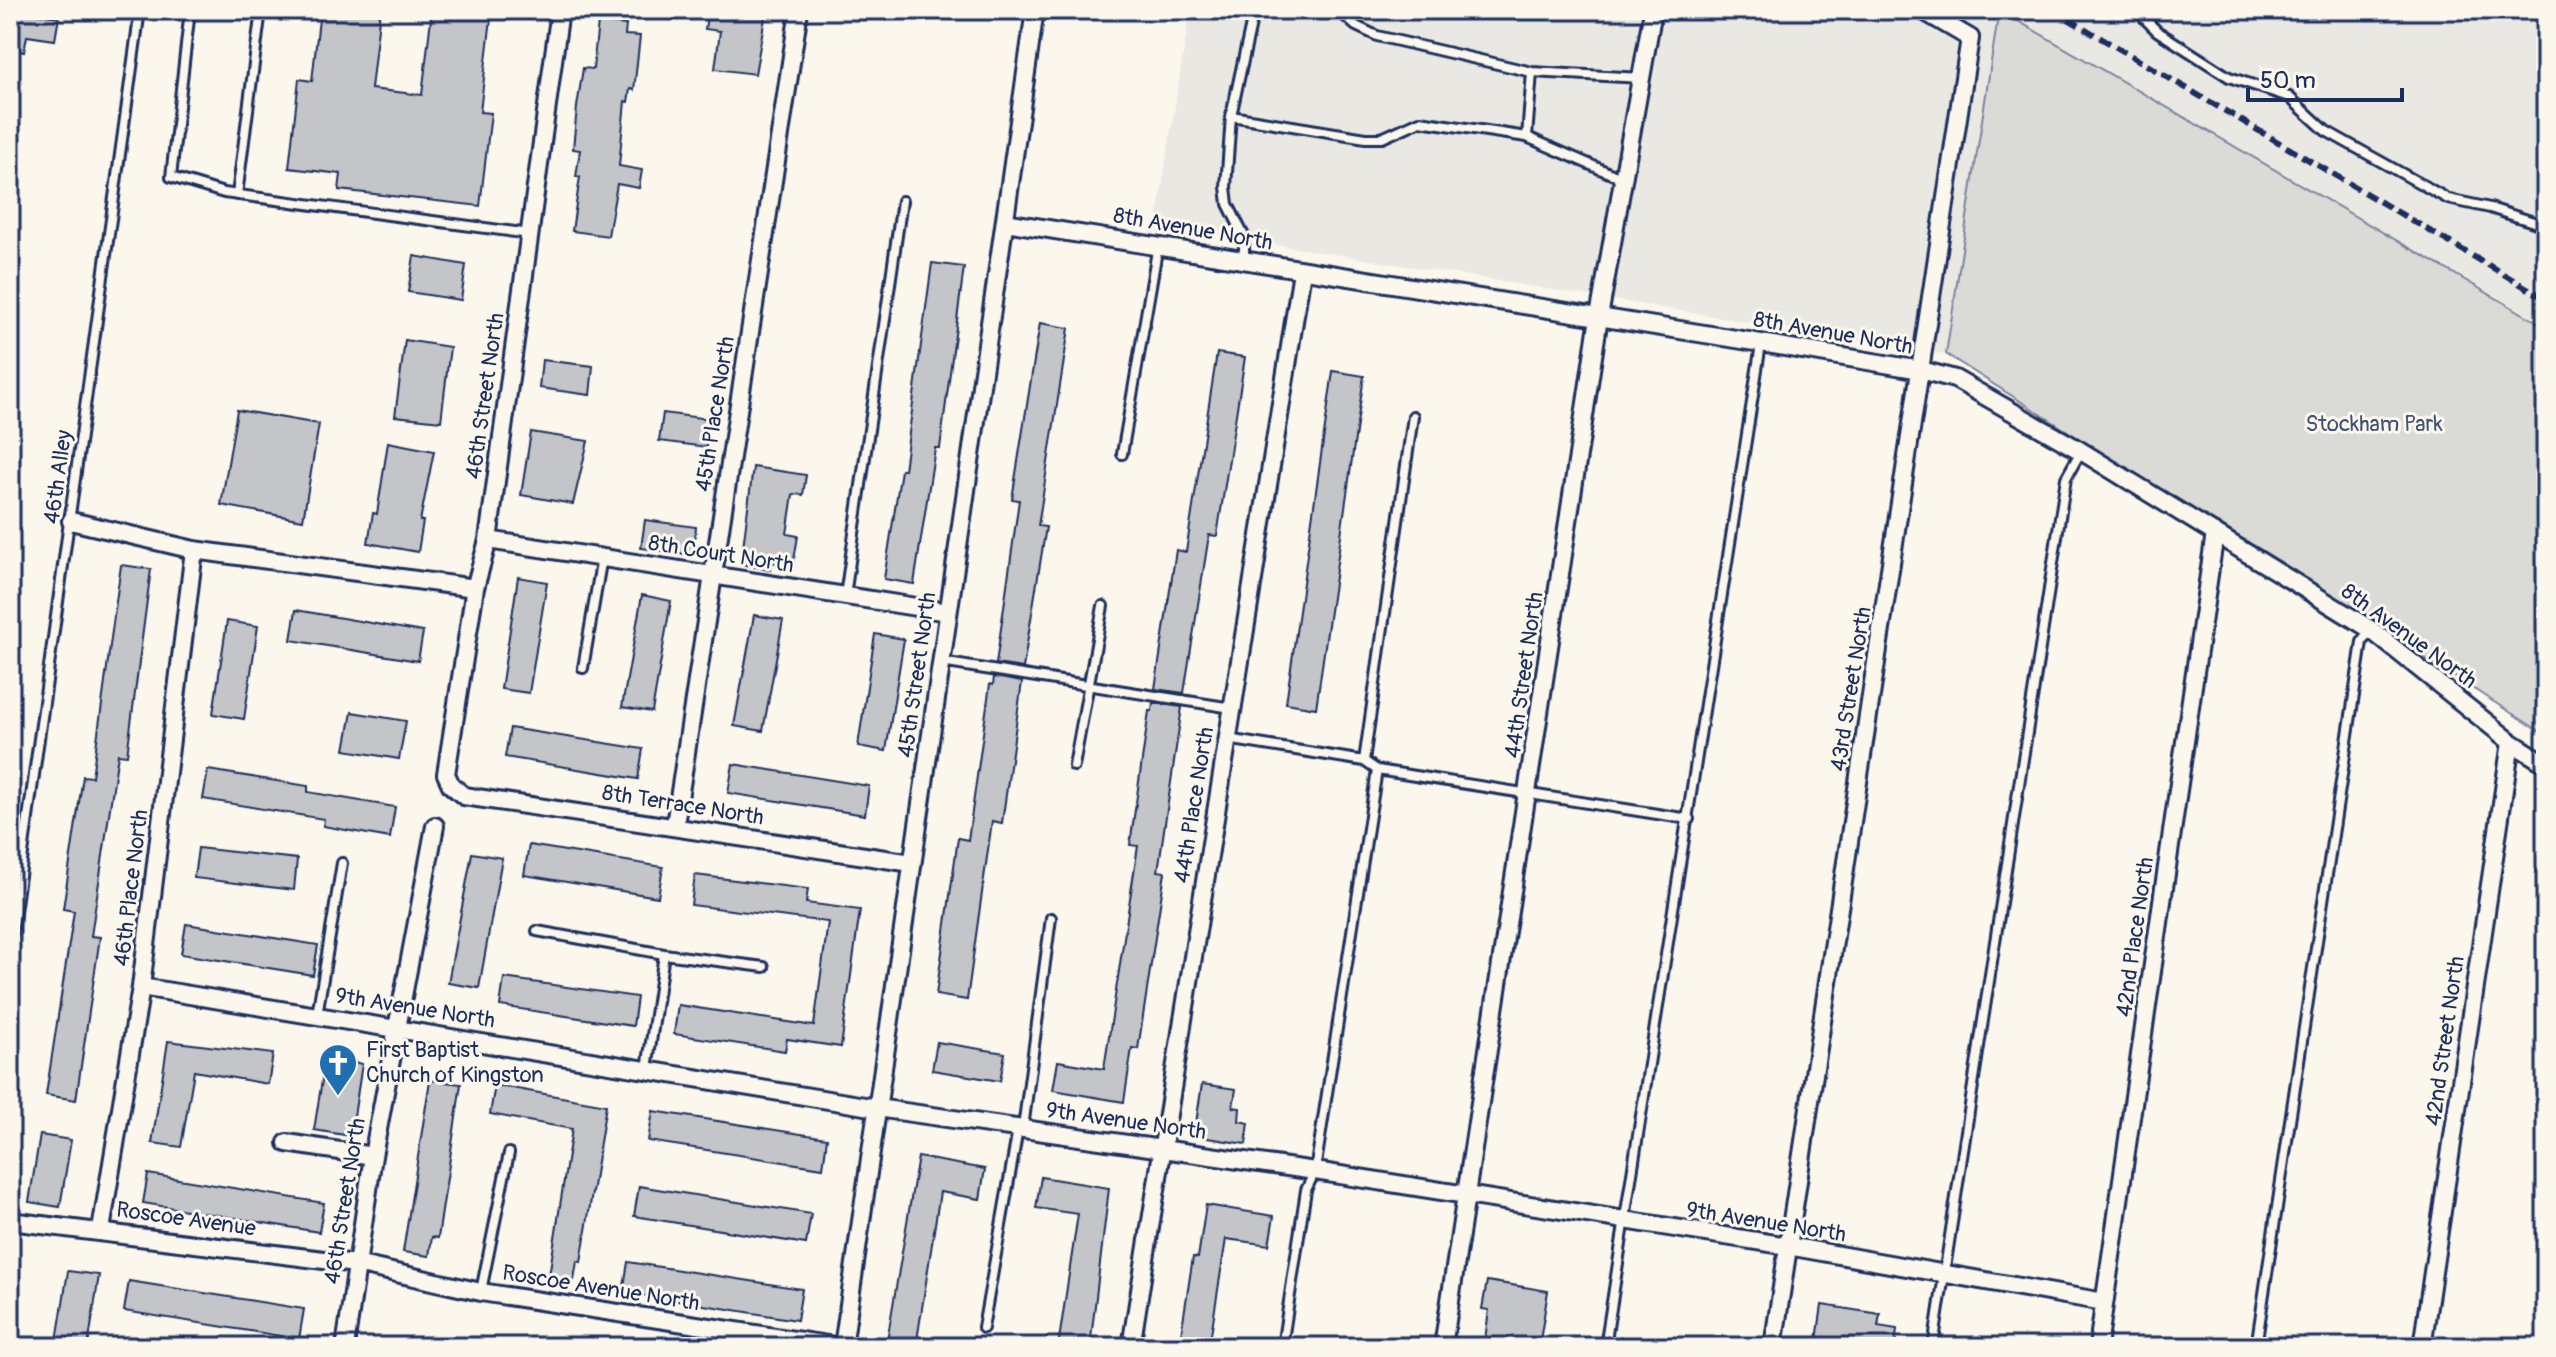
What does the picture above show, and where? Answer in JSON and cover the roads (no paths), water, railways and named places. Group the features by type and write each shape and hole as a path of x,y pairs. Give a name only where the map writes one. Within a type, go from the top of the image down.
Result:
{"street":[{"name":"46th Street North","path":"451,785 446,774 475,588 488,540 560,10"},
{"name":"45th Place North","path":"675,825 799,10"},
{"name":"45th Street North","path":"842,1347 1035,10"},
{"name":"44th Street North","path":"1443,1347 1599,317 1653,10"},
{"name":"43rd Street North","path":"1773,1347 1970,38 1922,10"},
{"name":"8th Avenue North","path":"1005,222 1761,343 1921,370 1955,379 2081,451 2370,629 2511,742 2546,764"},
{"name":"44th Place North","path":"1131,1347 1302,271"},
{"path":"71,521 194,550 475,588"},
{"name":"42nd Place North","path":"2098,1347 2215,533"},
{"name":"8th Court North","path":"488,540 948,612"},
{"name":"46th Place North","path":"101,1230 141,987 194,550"},
{"name":"42nd Street North","path":"2422,1347 2511,742"},
{"name":"8th Terrace North","path":"451,785 464,796 675,825 912,863"},
{"name":"46th Street North","path":"345,1347 373,1156 435,826"},
{"name":"9th Avenue North","path":"141,987 877,1108 1315,1171 1788,1246 2104,1302"},
{"path":"287,1143 373,1156"},
{"name":"Roscoe Avenue","path":"10,1221 356,1264"},
{"name":"Roscoe Avenue North","path":"356,1264 481,1292 842,1347"}],"lane":[{"name":"46th Alley","path":"10,948 140,10"},
{"path":"190,10 171,177 237,195 530,234"},
{"path":"237,195 261,10"},
{"path":"1244,260 1244,236 1227,195 1231,116 1254,10"},
{"path":"1338,10 1356,26 1377,36 1532,72 1642,78"},
{"path":"2136,10 2157,31 2229,77 2289,97 2326,131 2448,199 2546,226"},
{"path":"1527,137 1532,72"},
{"path":"1231,116 1366,138 1382,138 1420,121 1527,137 1624,179"},
{"path":"845,596 902,201"},
{"path":"1122,454 1159,245"},
{"path":"1605,1347 1761,343"},
{"path":"1364,761 1413,416"},
{"path":"1933,1347 2066,478 2081,451"},
{"path":"583,668 602,557"},
{"path":"1074,766 1103,606"},
{"path":"2256,1347 2362,642 2370,629"},
{"path":"941,662 1232,708"},
{"path":"1227,739 1364,761 1377,770 1529,791 1689,819"},
{"path":"1282,1347 1306,1190 1315,1171 1377,770"},
{"path":"317,1015 342,863"},
{"path":"983,1328 1021,1128 1051,918"},
{"path":"537,931 664,954 764,967"},
{"path":"647,1069 664,954"},
{"path":"481,1292 509,1153"}],"railway":[{"path":"2053,10 2546,299"}],"place":[{"name":"First Baptist Church of Kingston","path":"338,1097"}],"park label":[{"name":"Stockham Park","path":"2374,424"}]}
